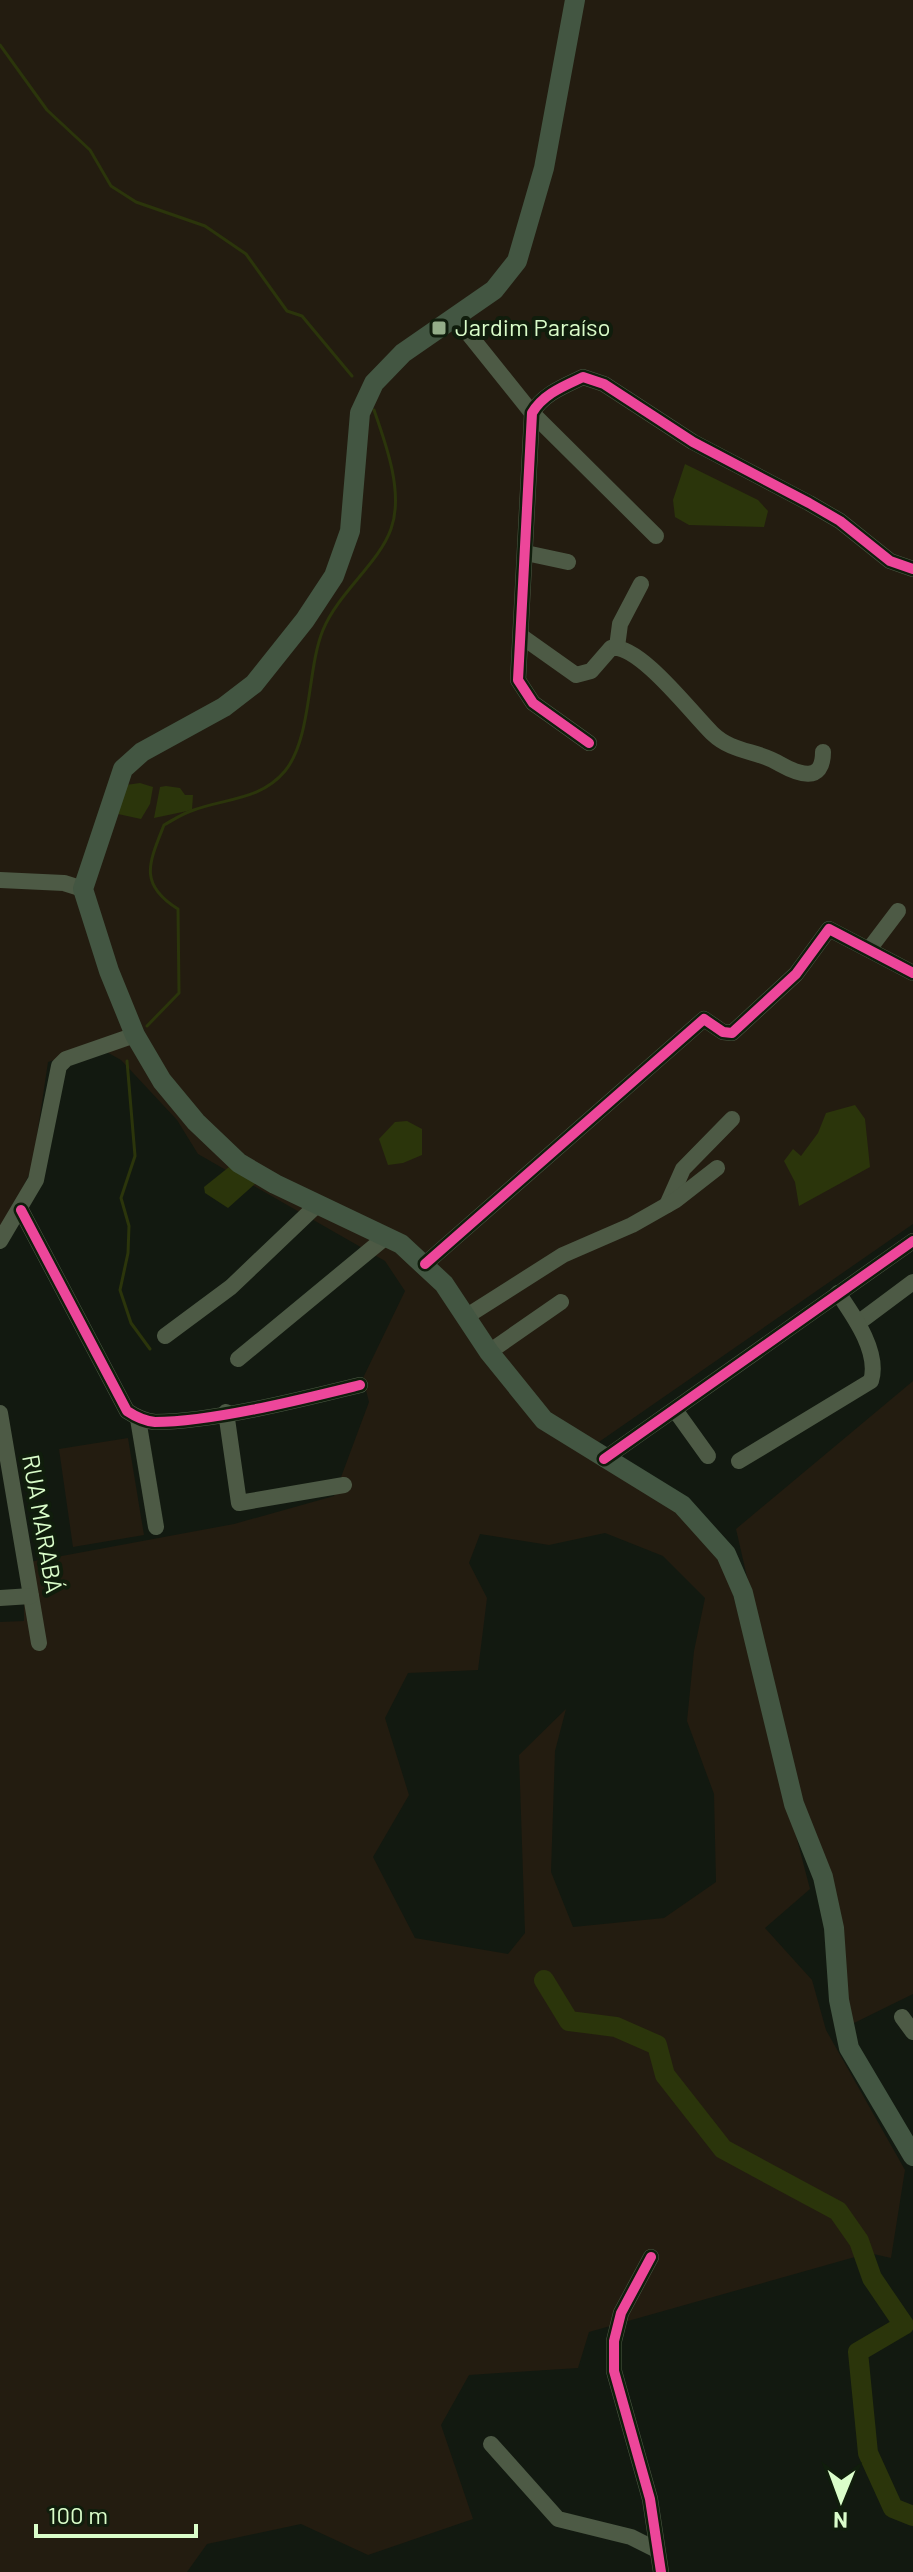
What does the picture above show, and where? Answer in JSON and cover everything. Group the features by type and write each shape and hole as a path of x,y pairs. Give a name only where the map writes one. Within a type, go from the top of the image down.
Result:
{"main road":[{"path":"575,0 544,168 517,261 494,290 395,360 378,376 363,401 350,531 342,561 330,585 254,684 224,707 142,752 123,769 83,889 109,971 135,1035 175,1098 239,1163 317,1205 387,1236 425,1264 467,1316 489,1352 544,1420 696,1516 715,1538 738,1574 790,1789 827,1893 834,1928 839,2000 849,2048 912,2152"}],"street":[{"path":"455,317 532,413 656,536"},
{"path":"589,743 533,703 519,687 532,413 537,405 564,386 583,377 591,378 693,442 840,521 890,561 913,569"},
{"path":"526,553 568,562"},
{"path":"617,647 620,624 641,584"},
{"path":"521,636 576,675 591,671 611,648 617,647 669,685 714,735 736,750 767,758 805,776 813,774 821,765 823,752"},
{"path":"0,880 64,883 83,889"},
{"path":"870,948 898,911"},
{"path":"425,1264 704,1019 723,1032 732,1033 796,974 829,929 913,973"},
{"path":"0,1241 36,1180 59,1066 66,1059 135,1035"},
{"path":"667,1205 683,1169 732,1119"},
{"path":"467,1316 563,1255 667,1205 717,1168"},
{"path":"165,1336 231,1287 317,1205"},
{"path":"21,1210 127,1411 138,1419 155,1422 226,1412 360,1385"},
{"path":"238,1359 387,1236"},
{"path":"604,1459 913,1241"},
{"path":"858,1323 913,1282"},
{"path":"739,1461 871,1381 870,1361 858,1323 838,1293"},
{"path":"489,1352 561,1302"},
{"path":"675,1410 708,1456"},
{"path":"226,1412 239,1503 344,1485"},
{"name":"RUA MARABÁ","path":"0,1413 39,1643"},
{"path":"138,1419 156,1527"},
{"path":"0,1598 31,1596"},
{"path":"902,2017 913,2032"},
{"path":"651,2257 621,2313 614,2341 614,2371 650,2499 661,2572"},
{"path":"491,2444 558,2519 631,2537 657,2550"}],"shaded area":[{"path":"0,0 913,0 913,1224 583,1453 693,1520 724,1560 810,1889 765,1928 812,1980 826,2030 905,2170 891,2258 869,2253 589,2332 578,2368 469,2375 441,2425 473,2519 368,2555 301,2524 207,2544 187,2572 0,2572 0,1622 24,1621 24,1563 234,1524 334,1496 369,1402 363,1378 405,1291 385,1261 198,1154 177,1120 121,1060 96,1046 48,1062 32,1169 0,1232","holes":["605,1533 663,1556 705,1598 694,1651 687,1721 714,1794 716,1882 664,1918 573,1927 551,1872 555,1751 566,1709 519,1755 525,1933 508,1954 415,1938 373,1857 409,1795 385,1718 408,1673 478,1670 487,1598 469,1563 480,1534 549,1545"]},
{"path":"685,464 758,500 768,511 764,527 689,525 675,517 673,500"},
{"path":"140,783 153,787 150,804 141,819 118,814 126,785"},
{"path":"160,787 180,788 185,795 193,795 192,810 154,818"},
{"path":"855,1105 865,1119 870,1167 799,1206 795,1182 784,1161 793,1149 801,1156 818,1133 826,1113"},
{"path":"407,1121 422,1129 422,1155 388,1165 379,1139 395,1122"},
{"path":"229,1167 257,1182 228,1208 205,1193 204,1187"},
{"path":"913,1381 913,1994 850,2025 736,1529"},
{"path":"128,1438 144,1535 73,1547 59,1449"}],"waterway":[{"path":"0,45 47,110 90,150 111,186 136,202 205,226 246,254 287,311 302,316 352,376"},
{"path":"147,1026 179,993 178,909 157,891 150,872 164,825 191,811 253,793 275,781 285,771 294,757 305,722 314,663 323,630 338,603 377,554 391,529 396,500 394,484 374,410"},
{"path":"127,1061 135,1156 121,1198 129,1226 128,1253 120,1290 131,1323 150,1349"},
{"path":"544,1980 569,2021 616,2027 657,2045 665,2075 723,2149 838,2211 859,2241 872,2278 904,2325 858,2352 868,2453 893,2508 913,2516"}],"cycle path":[{"path":"589,743 533,703 518,680 532,413 561,387 583,377 604,384 693,442 840,521 890,561 913,569"},
{"path":"425,1264 704,1019 723,1032 732,1033 796,974 829,929 913,973"},
{"path":"21,1210 127,1411 137,1417 155,1422 203,1418 258,1409 360,1385"},
{"path":"604,1459 913,1241"},
{"path":"651,2257 621,2313 614,2341 614,2371 650,2499 661,2572"}],"place":[{"name":"Jardim Paraíso","path":"439,328"}]}
